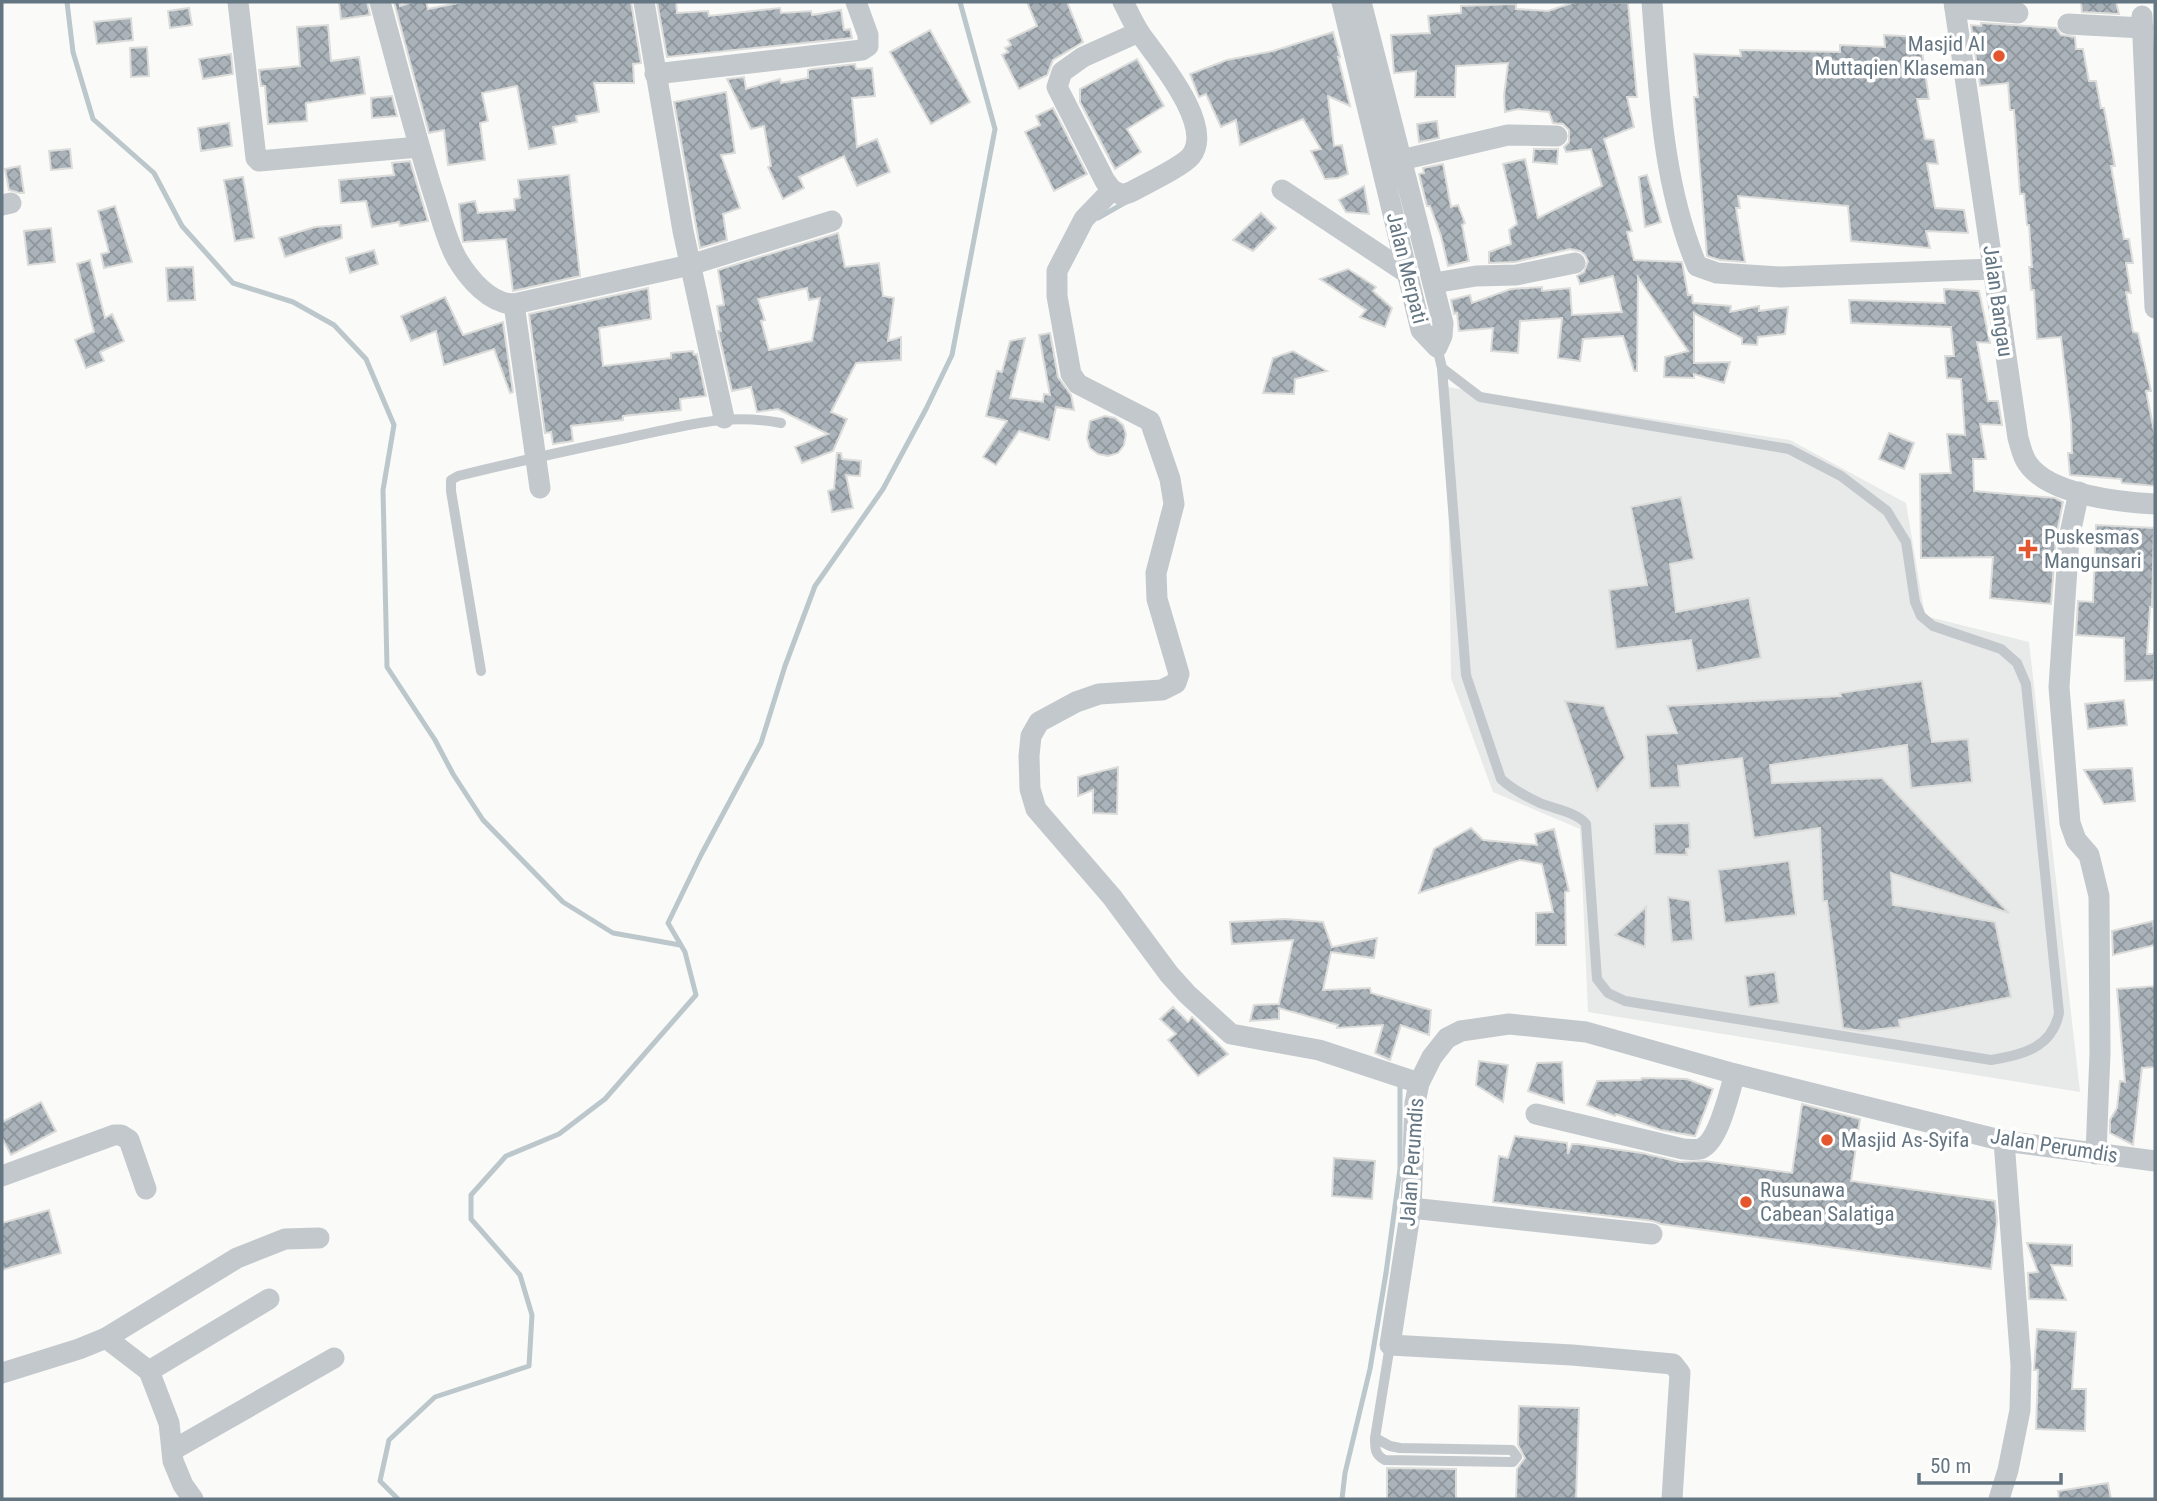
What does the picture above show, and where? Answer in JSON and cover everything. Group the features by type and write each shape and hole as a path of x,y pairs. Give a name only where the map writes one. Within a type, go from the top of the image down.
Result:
{"street":[{"path":"238,2 256,158 259,161 419,147"},
{"path":"380,2 419,147 450,244 459,262 491,298 502,304 514,304 690,265 832,221"},
{"path":"645,2 655,74 690,265 724,418"},
{"path":"655,74 862,50 868,46 868,35 856,2"},
{"path":"1123,2 1139,32 1179,90 1192,115 1197,140 1192,155 1180,164 1122,195 1112,190 1105,181 1057,87 1062,72 1083,57 1139,32"},
{"name":"Jalan Merpati","path":"1342,2 1421,330 1437,347 1442,336 1443,323 1361,2"},
{"path":"1652,2 1659,98 1673,191 1683,230 1698,266 1717,273 1782,277 1993,269"},
{"path":"1955,5 2018,13"},
{"name":"Jalan Bangau","path":"1955,5 2023,455 2029,466 2050,481 2079,492 2109,501 2155,504"},
{"path":"2068,24 2142,22 2154,198 2155,308"},
{"path":"1401,160 1508,135 1557,136"},
{"path":"1112,190 1083,219 1057,271 1057,296 1072,374 1078,384 1150,421 1161,450 1174,504 1156,573 1157,600 1179,674 1176,683 1162,690 1099,694 1076,702 1039,722 1031,736 1029,756 1030,789 1036,809 1112,897 1169,974 1231,1034 1319,1050 1406,1079"},
{"path":"1282,190 1408,273"},
{"path":"1434,283 1476,276 1516,275 1575,263"},
{"path":"514,304 540,488"},
{"path":"2079,492 2069,538 2059,687 2070,823 2076,839 2088,855 2099,896 2100,1040 2096,1154"},
{"name":"Jalan Perumdis","path":"1390,1345 1411,1208 1415,1103 1406,1079 1432,1058 1447,1038 1461,1031 1509,1024 1587,1032 1735,1074 2004,1141 2155,1161"},
{"path":"1536,1114 1683,1149 1699,1149 1711,1142 1717,1130 1735,1074"},
{"path":"2,1176 114,1135 121,1135 129,1140 146,1189"},
{"path":"1999,1499 2020,1410 2021,1365 2004,1141"},
{"path":"1411,1208 1652,1234"},
{"path":"2,1373 106,1338 237,1258 285,1240 319,1238"},
{"path":"149,1371 269,1299"},
{"path":"106,1338 149,1371 169,1423 173,1461 183,1485 193,1499"},
{"path":"1390,1345 1573,1355 1673,1364 1680,1373 1672,1499"},
{"path":"173,1450 334,1357"}],"lane":[{"path":"1437,347 1442,368 1466,675 1502,779 1509,786 1538,802 1585,821 1597,979 1608,993 1625,1001 1992,1060 2030,1051 2047,1037 2056,1027 2059,1013 2026,684 2017,663 2001,649 1933,626 1921,616 1915,602 1906,542 1887,511 1841,476 1789,449 1480,397 1442,368"},
{"path":"481,671 451,480 535,457 724,418 781,423"},
{"path":"1375,1438 1390,1447 1512,1450 1517,1457 1513,1462 1385,1460 1378,1456 1375,1438 1390,1345"}],"shaded area":[{"path":"1447,387 1790,440 1906,503 1925,616 2029,642 2080,1092 1588,1012 1580,829 1493,792 1451,678"}],"building":[{"path":"339,2 367,2 370,15 341,19"},
{"path":"394,2 400,2 400,6 412,2 426,2 428,9 463,2 631,2 641,63 633,64 634,83 594,83 599,112 576,116 577,122 553,127 556,144 529,149 517,86 482,93 488,121 480,123 485,160 448,165 444,130 429,133"},
{"path":"657,2 676,2 677,13 708,11 709,16 780,8 781,13 811,11 812,15 841,10 844,30 850,29 852,38 667,57"},
{"path":"1027,2 1067,2 1083,42 1053,60 1047,75 1019,89 1002,55 1008,52 1005,48 1011,45 1008,40 1037,26"},
{"path":"1575,2 1628,3 1637,97 1627,97 1634,127 1604,139 1632,231 1627,232 1634,260 1682,262 1688,295 1692,295 1693,303 1731,306 1730,312 1759,306 1759,311 1788,307 1785,334 1758,337 1757,345 1742,344 1742,338 1694,313 1694,363 1730,362 1724,383 1694,374 1694,378 1664,377 1665,357 1688,351 1638,277 1637,371 1634,371 1623,336 1583,339 1580,361 1558,358 1562,318 1520,321 1518,353 1491,351 1493,328 1459,331 1457,313 1454,314 1451,300 1470,295 1472,303 1511,289 1542,287 1542,291 1570,288 1572,315 1622,312 1613,276 1580,284 1577,276 1584,272 1588,261 1580,251 1570,249 1515,262 1489,263 1489,252 1511,244 1509,230 1517,224 1503,164 1525,159 1538,218 1602,186 1591,149 1566,152 1564,147 1569,142 1569,130 1563,124 1553,123 1549,112 1518,109 1505,112 1508,63 1456,66 1455,97 1415,97 1416,71 1394,73 1391,35 1430,33 1428,16 1461,13 1461,6 1516,4 1516,9 1548,11"},
{"path":"2081,2 2116,2 2119,14 2082,12"},
{"path":"189,8 192,25 170,28 168,11"},
{"path":"131,18 133,40 97,44 94,22"},
{"path":"1981,23 2056,28 2061,35 2075,37 2076,49 2083,49 2089,81 2096,81 2115,166 2111,166 2124,239 2129,239 2133,263 2126,263 2131,293 2126,292 2133,332 2138,333 2151,391 2146,391 2155,436 2155,486 2122,483 2121,479 2070,475 2068,453 2072,453 2071,422 2061,337 2037,339 2034,290 2031,290 2029,267 2032,267 2029,225 2024,194 2020,194 2014,110 2010,110 2008,83 1980,86 1971,25 1981,26"},
{"path":"328,25 331,61 359,57 365,94 306,103 307,121 268,124 265,86 261,86 259,70 300,66 297,27"},
{"path":"930,30 970,102 931,124 890,52"},
{"path":"1333,32 1350,106 1328,96 1334,146 1342,145 1348,174 1338,178 1325,179 1311,151 1321,149 1303,119 1240,145 1236,120 1221,127 1206,94 1199,97 1190,74 1227,60 1273,51"},
{"path":"1884,35 1920,37 1929,99 1917,99 1925,139 1934,140 1938,164 1927,163 1935,208 1964,210 1968,233 1926,231 1930,248 1851,241 1848,206 1738,196 1740,208 1736,208 1745,262 1707,256 1694,97 1698,97 1694,54 1741,56 1740,50 1840,52 1840,45 1885,47"},
{"path":"147,47 149,76 131,77 130,48"},
{"path":"231,54 233,74 203,79 199,59"},
{"path":"1137,59 1164,106 1127,129 1141,152 1115,169 1080,102 1080,89"},
{"path":"855,64 856,69 872,68 875,96 852,98 857,147 877,139 890,172 857,186 844,156 799,177 804,188 783,199 768,167 771,166 764,126 751,129 727,79 744,77 746,89 780,79 781,83 808,78 808,70 812,69"},
{"path":"726,92 735,153 721,155 740,208 723,214 727,240 700,248 674,102"},
{"path":"392,96 397,116 372,118 371,98"},
{"path":"1053,108 1087,174 1054,191 1025,132 1040,125 1036,116"},
{"path":"1437,121 1439,138 1419,142 1417,124"},
{"path":"229,123 232,146 201,151 198,128"},
{"path":"70,149 72,168 51,170 49,151"},
{"path":"1534,149 1558,149 1557,164 1533,162"},
{"path":"410,161 428,221 372,227 366,201 341,203 339,180 394,175 392,163"},
{"path":"1443,164 1451,207 1458,205 1465,223 1462,225 1469,261 1448,266 1441,236 1430,206 1427,206 1419,174 1424,173 1423,168"},
{"path":"20,166 24,193 9,190 5,169"},
{"path":"569,175 580,276 513,291 506,239 463,242 459,204 475,201 478,213 515,210 514,199 520,198 518,180"},
{"path":"1647,175 1661,222 1645,227 1639,177"},
{"path":"243,177 254,238 235,241 224,180"},
{"path":"1364,186 1369,214 1346,212 1339,200"},
{"path":"115,206 132,262 104,268 101,254 109,252 98,211"},
{"path":"1261,213 1276,228 1253,251 1233,240"},
{"path":"341,225 342,238 285,257 279,238 315,227"},
{"path":"51,228 55,262 28,265 24,231"},
{"path":"838,233 845,267 879,263 883,296 894,298 888,341 901,337 901,360 856,363 831,412 847,419 833,451 802,463 795,447 828,434 778,409 757,412 751,387 732,391 718,331 721,331 717,306 724,305 718,270","holes":["807,288 809,300 820,298 812,341 769,350 761,321 765,320 758,299"]},
{"path":"374,250 378,264 350,273 346,258"},
{"path":"90,260 105,318 112,314 124,341 100,352 104,361 86,368 75,340 94,332 77,264"},
{"path":"193,267 195,300 168,301 166,268"},
{"path":"1348,269 1376,287 1373,291 1392,308 1385,327 1360,317 1366,310 1320,279"},
{"path":"648,288 651,319 599,328 603,366 671,358 671,353 693,351 694,355 697,354 706,396 680,399 681,410 623,416 623,420 571,426 573,441 553,444 551,432 545,433 529,314"},
{"path":"1944,289 1979,291 1990,343 1977,342 1988,401 1998,401 2002,425 1980,424 1986,459 1973,459 1974,491 2055,498 2063,502 2056,537 2051,604 1990,598 1993,557 1921,558 1920,474 1951,473 1947,434 1965,435 1961,379 1947,378 1945,356 1954,356 1951,327 1851,323 1849,300 1945,303"},
{"path":"445,297 463,335 503,322 513,392 510,393 494,349 444,365 436,331 411,341 401,316"},
{"path":"1050,333 1058,377 1071,395 1074,410 1056,407 1049,440 1019,431 996,465 983,457 1007,421 986,416 997,371 1002,372 1010,341 1025,338 1010,398 1043,402 1044,394 1050,395 1039,335"},
{"path":"1293,351 1327,371 1295,379 1294,394 1263,393 1273,358"},
{"path":"1105,416 1115,418 1123,425 1126,434 1124,445 1118,453 1108,456 1098,454 1090,448 1087,438 1090,421"},
{"path":"1889,433 1914,443 1904,469 1879,459"},
{"path":"837,453 841,453 842,459 861,461 860,476 846,475 853,508 832,512 828,491 834,489"},
{"path":"1681,497 1694,559 1670,564 1676,612 1749,598 1761,658 1697,671 1691,640 1616,649 1609,590 1647,585 1631,507"},
{"path":"2096,525 2154,528 2152,607 2147,654 2154,654 2154,680 2125,681 2124,638 2076,635 2078,601 2093,602"},
{"path":"1922,681 1932,742 1968,739 1972,782 1911,788 1907,745 1770,765 1772,783 1882,778 2009,913 1891,873 1893,905 1995,922 2011,997 1899,1020 1900,1027 1863,1031 1843,1028 1827,901 1823,901 1820,828 1754,838 1742,758 1678,766 1680,787 1650,788 1646,735 1677,733 1667,706 1841,696 1840,693"},
{"path":"2124,700 2127,725 2088,729 2085,704"},
{"path":"1565,701 1604,706 1625,758 1597,791"},
{"path":"1118,767 1117,814 1093,813 1093,790 1078,796 1078,777"},
{"path":"2132,768 2135,801 2104,804 2084,770"},
{"path":"1689,823 1690,848 1686,849 1687,855 1655,854 1654,824"},
{"path":"1471,828 1483,840 1537,845 1535,834 1554,829 1569,891 1565,892 1566,945 1536,945 1536,913 1553,912 1542,864 1520,860 1419,893 1434,849"},
{"path":"1789,861 1796,915 1725,923 1718,870"},
{"path":"1668,897 1690,901 1693,940 1672,942"},
{"path":"1646,907 1645,947 1615,935"},
{"path":"1285,919 1323,922 1332,947 1377,938 1374,958 1331,952 1323,990 1370,988 1371,993 1431,1010 1429,1035 1401,1025 1390,1060 1375,1053 1383,1025 1337,1028 1338,1025 1279,1008 1279,1019 1250,1021 1254,1005 1279,1004 1293,940 1232,944 1230,922"},
{"path":"2153,921 2155,945 2113,955 2112,931"},
{"path":"1775,972 1779,1003 1749,1007 1745,976"},
{"path":"2155,986 2155,1067 2142,1068 2133,1145 2110,1133 2110,1120 2117,1108 2120,1081 2125,1082 2117,989"},
{"path":"1173,1007 1188,1022 1192,1017 1228,1054 1198,1076 1168,1040 1176,1034 1160,1019"},
{"path":"1479,1061 1508,1065 1503,1102 1476,1085"},
{"path":"1562,1062 1564,1103 1528,1091 1537,1063"},
{"path":"1687,1079 1713,1089 1695,1136 1661,1130 1587,1105 1597,1081"},
{"path":"41,1102 56,1131 11,1155 2,1138 2,1122"},
{"name":"Rusunawa Cabean Salatiga","path":"1802,1104 1860,1119 1851,1181 1995,1201 1997,1221 1991,1269 1653,1221 1493,1202 1499,1156 1508,1158 1515,1136 1567,1143 1568,1154 1572,1144 1577,1144 1642,1153 1680,1162 1704,1161 1792,1173"},
{"path":"1334,1158 1375,1161 1372,1199 1332,1196"},
{"path":"49,1210 61,1253 2,1270 2,1223"},
{"path":"2027,1243 2072,1245 2072,1266 2051,1265 2066,1300 2029,1299 2028,1273 2038,1272"},
{"path":"2037,1329 2076,1332 2072,1389 2086,1389 2085,1431 2036,1429 2038,1370 2034,1370"},
{"path":"1519,1406 1579,1408 1576,1499 1516,1499 1517,1469 1525,1458 1518,1445"},
{"path":"1387,1468 1456,1469 1456,1499 1387,1499"},
{"path":"2108,1483 2111,1499 2059,1499 2058,1491"}],"waterway":[{"path":"67,2 73,52 93,119 154,173 182,226 233,283 293,302 334,325 366,359 394,425 383,490 387,667 435,740 453,774 483,820 563,902 613,933 680,945"},
{"path":"398,1499 380,1481 389,1440 435,1397 529,1366 532,1315 520,1275 471,1219 471,1195 506,1156 559,1134 605,1099 696,995 685,952 668,923 761,743 785,666 815,586 883,489 952,355 995,129 960,2"},
{"path":"1098,218 1126,202"},
{"path":"1342,1499 1345,1473 1370,1369 1386,1273 1400,1169 1400,1082"}],"place":[{"name":"Masjid Al Muttaqien Klaseman","path":"1999,56"},
{"name":"Puskesmas Mangunsari","path":"2028,549"},
{"name":"Masjid As-Syifa","path":"1827,1140"},
{"name":"Rusunawa Cabean Salatiga","path":"1746,1202"}]}
